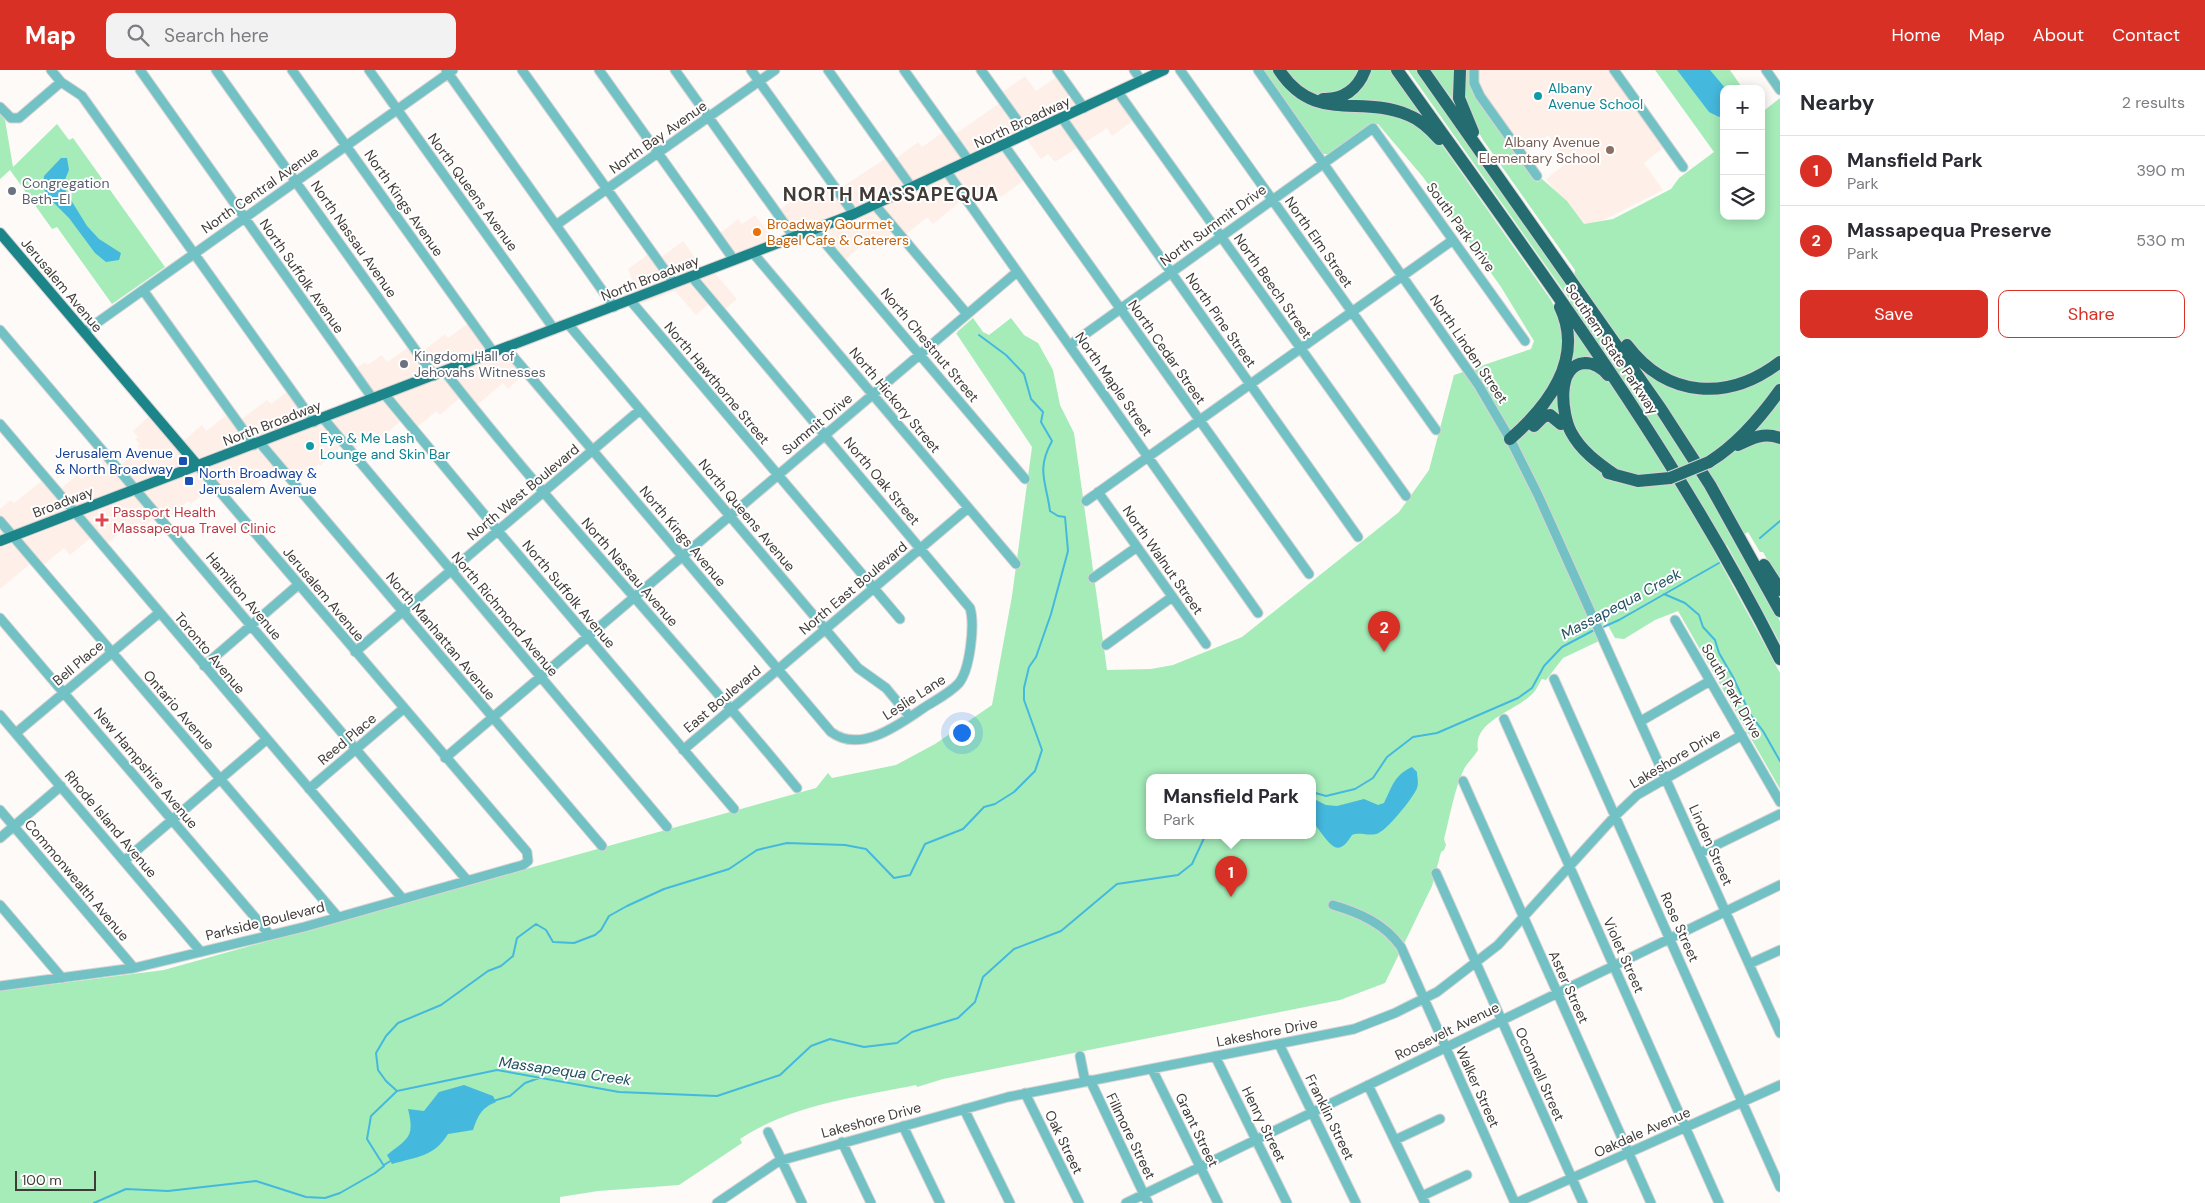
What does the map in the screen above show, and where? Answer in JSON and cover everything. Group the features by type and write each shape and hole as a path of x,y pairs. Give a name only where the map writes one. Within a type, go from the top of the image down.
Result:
{"highway":[{"path":"1280,70 1297,88 1314,98 1332,99 1348,93 1358,83 1365,70"},
{"path":"1280,70 1297,91 1318,102 1333,106 1378,108 1399,112 1416,119 1431,130 1469,170"},
{"name":"Southern State Parkway","path":"1397,70 1620,386 1726,557 1780,659"},
{"name":"Southern State Parkway","path":"1423,70 1640,378 1710,485 1780,611"},
{"path":"1460,70 1462,109 1486,162"},
{"path":"1513,232 1557,302 1566,322 1568,336 1567,352 1557,384 1556,401 1560,424"},
{"path":"1566,273 1603,312 1640,361 1654,373 1670,382 1698,388 1726,387 1753,378 1780,362"},
{"path":"1614,475 1582,448 1568,424 1564,411 1563,392 1567,376 1572,368 1579,364 1588,363 1597,366 1605,372 1653,437"},
{"path":"1512,442 1538,413 1557,384"},
{"path":"1512,442 1543,417 1552,416 1560,424 1580,455 1597,469 1638,481 1670,478 1709,462 1721,454 1746,432 1780,390"},
{"path":"1721,454 1758,436 1769,435 1780,438"},
{"path":"1710,485 1749,538 1780,590"}],"main road":[{"name":"North Broadway","path":"136,490 854,214 1164,70"},
{"name":"Jerusalem Avenue","path":"0,233 198,466"},
{"name":"Broadway","path":"0,541 136,490"}],"street":[{"name":"North Richmond Avenue","path":"51,70 61,82 82,96 194,254 319,420 667,827"},
{"name":"North Suffolk Avenue","path":"140,70 373,399"},
{"name":"North Nassau Avenue","path":"216,70 434,376"},
{"name":"North Kings Avenue","path":"292,70 494,353"},
{"name":"North Queens Avenue","path":"369,70 554,329"},
{"path":"522,70 674,284"},
{"path":"599,70 734,260"},
{"path":"675,70 794,237"},
{"path":"751,70 854,214"},
{"name":"North Bay Avenue","path":"556,225 775,70"},
{"path":"828,70 912,188"},
{"path":"904,70 970,161"},
{"path":"981,70 1027,134"},
{"path":"1057,70 1084,108"},
{"path":"1134,70 1142,80"},
{"name":"North Elm Street","path":"1180,70 1436,430"},
{"name":"North Linden Street","path":"1258,70 1479,386 1512,442 1617,668"},
{"path":"1474,70 1474,83 1480,96 1537,176"},
{"path":"1614,70 1683,167"},
{"path":"1766,70 1780,90"},
{"path":"449,71 614,306"},
{"name":"North Central Avenue","path":"84,332 449,71"},
{"path":"0,107 11,118 19,118 61,82"},
{"name":"North Beech Street","path":"1118,92 1406,496"},
{"name":"North Pine Street","path":"1062,118 1358,537"},
{"name":"North Summit Drive","path":"1070,345 1373,128"},
{"name":"South Park Drive","path":"1373,128 1525,341"},
{"name":"North Cedar Street","path":"1004,145 1309,574"},
{"name":"North Maple Street","path":"947,172 1258,613"},
{"path":"875,205 967,314"},
{"name":"North Chestnut Street","path":"814,230 1025,479"},
{"path":"1086,501 1453,240"},
{"name":"North Hickory Street","path":"753,253 1016,564"},
{"name":"Summit Drive","path":"635,597 1017,272"},
{"name":"North Oak Street","path":"692,277 968,604 971,612"},
{"name":"North Manhattan Avenue","path":"144,290 257,444 602,846"},
{"name":"North Hawthorne Street","path":"630,300 777,476 900,619"},
{"name":"North Queens Avenue","path":"568,324 858,668 890,692 910,717"},
{"name":"Hamilton Avenue","path":"0,330 466,880"},
{"name":"North Kings Avenue","path":"506,348 831,732 842,738"},
{"name":"North Nassau Avenue","path":"445,372 543,493 635,597 797,788"},
{"name":"North Suffolk Avenue","path":"385,395 498,532 734,809"},
{"name":"North West Boulevard","path":"355,652 640,410"},
{"name":"Toronto Avenue","path":"0,424 308,790 402,898"},
{"name":"Jerusalem Avenue","path":"198,466 403,709 527,852 529,859"},
{"name":"North Walnut Street","path":"1098,492 1206,644"},
{"name":"North East Boulevard","path":"778,669 968,508"},
{"name":"Ontario Avenue","path":"0,522 338,917"},
{"path":"1093,578 1137,547"},
{"path":"204,666 298,585"},
{"path":"445,758 635,597"},
{"path":"1106,645 1172,597"},
{"name":"Leslie Lane","path":"842,738 858,739 894,728 951,690 959,682 967,664 972,624 971,612"},
{"name":"Bell Place","path":"16,733 159,613"},
{"name":"New Hampshire Avenue","path":"0,618 270,935"},
{"name":"South Park Drive","path":"1675,620 1780,802"},
{"name":"Linden Street","path":"1617,668 1780,1033"},
{"name":"East Boulevard","path":"683,750 778,669"},
{"name":"Rose Street","path":"1554,679 1780,1187"},
{"path":"1641,721 1710,681"},
{"name":"Reed Place","path":"308,790 403,709"},
{"name":"Rhode Island Avenue","path":"0,715 201,952"},
{"name":"Violet Street","path":"1504,719 1719,1203"},
{"name":"Lakeshore Drive","path":"717,1203 731,1199 782,1160 842,1142 1025,1093 1354,1029 1395,1013 1437,992 1498,946 1569,866 1637,795 1742,735"},
{"path":"124,861 266,740"},
{"name":"Aster Street","path":"1463,781 1651,1203"},
{"path":"0,838 60,786"},
{"name":"Commonwealth Avenue","path":"0,810 134,968"},
{"path":"1700,853 1780,814"},
{"name":"Parkside Boulevard","path":"0,986 134,968 201,952 338,917 523,865 529,859"},
{"name":"Oconnell Street","path":"1436,873 1583,1203"},
{"name":"Roosevelt Avenue","path":"1126,1203 1146,1199 1200,1167 1780,884"},
{"path":"0,905 62,978"},
{"name":"Walker Street","path":"1333,905 1354,911 1390,933 1401,947 1515,1203"},
{"path":"1749,964 1780,950"},
{"name":"Franklin Street","path":"1279,1044 1356,1203"},
{"name":"Fillmore Street","path":"1080,1056 1087,1081 1146,1199"},
{"name":"Henry Street","path":"1215,1056 1287,1203"},
{"name":"Grant Street","path":"1152,1069 1218,1203"},
{"path":"1368,1085 1424,1200 1467,1175"},
{"name":"Oakdale Avenue","path":"1515,1203 1780,1085"},
{"name":"Oak Street","path":"1025,1093 1079,1203"},
{"path":"964,1109 1010,1203"},
{"path":"1395,1140 1440,1118"},
{"path":"903,1126 940,1203"},
{"path":"768,1132 802,1203"},
{"path":"842,1142 871,1203"}],"shaded area":[{"name":"Albany Avenue Elementary School","path":"1479,70 1610,70 1664,147 1644,163 1663,190 1584,230 1546,179 1568,162 1548,135 1525,152 1482,92 1478,83"},
{"path":"1063,73 1088,109 1116,96 1134,120 1112,136 1107,128 1055,162 1048,154 1041,159 1027,140 1003,151 1023,181 1001,197 992,184 966,204 962,200 933,224 927,217 899,240 893,233 874,250 866,241 844,261 821,233 800,241 778,211 801,194 807,202 835,183 839,189 891,155 895,159 918,142 922,147 949,128 954,135 1004,100 1000,94 1025,76 1036,91"},
{"path":"755,215 780,248 740,264 719,234 738,219 742,224"},
{"path":"683,241 708,276 715,273 737,299 723,311 713,300 696,315 675,291 641,304 628,269 653,251 659,259"},
{"path":"470,322 494,357 506,353 524,374 508,389 503,383 476,406 465,393 440,415 436,411 412,432 402,420 380,439 374,432 348,454 341,447 292,487 276,468 252,488 246,481 228,497 216,483 191,504 188,501 166,521 159,514 143,528 139,523 130,529 128,527 108,543 98,532 70,555 64,548 41,567 35,560 0,589 0,509 11,500 14,503 44,479 56,493 77,475 82,479 111,455 120,466 139,448 137,446 140,444 135,439 138,437 133,431 156,410 182,442 202,425 206,431 232,411 239,421 267,400 271,404 292,388 318,424 378,400 355,369 365,362 367,365 382,355 387,362 413,344 420,353 445,334 448,338"}],"green space":[{"path":"1263,70 1274,70 1286,89 1296,97 1402,115 1439,141 1551,300 1558,314 1564,335 1570,300 1408,70 1418,70 1573,287 1575,270 1478,131 1466,98 1464,70 1469,70 1470,84 1518,159 1537,182 1542,179 1567,201 1584,224 1613,219 1671,189 1679,178 1714,152 1655,70 1730,70 1740,85 1720,85 1720,220 1765,220 1765,110 1780,98 1780,583 1763,552 1760,552 1748,532 1736,539 1780,621 1780,643 1727,545 1715,553 1780,673 1780,789 1678,611 1655,620 1624,639 1615,638 1606,622 1597,630 1601,640 1563,658 1546,680 1542,679 1535,691 1527,699 1489,723 1482,731 1478,740 1478,750 1464,769 1452,803 1444,839 1446,845 1441,852 1432,886 1385,983 1340,1000 943,1079 917,1087 916,1085 847,1098 802,1110 760,1127 740,1139 742,1143 679,1185 598,1191 560,1197 560,1203 0,1203 0,991 164,970 816,788 828,773 832,778 896,765 935,744 992,705 1012,596 1032,447 956,333 973,318 983,332 989,335 1011,318 1024,335 1038,343 1053,370 1060,405 1074,433 1107,670 1151,669 1173,665 1242,637 1399,512 1429,470 1454,375 1531,349 1534,341 1501,287 1423,177 1378,124 1370,125 1330,154 1323,154"},
{"path":"1287,70 1362,70 1348,90 1330,96 1312,94 1293,79"},
{"path":"1368,70 1392,70 1427,119 1344,103"},
{"path":"1430,70 1458,70 1457,105"},
{"path":"0,114 5,120 13,167 57,124 69,140 73,138 165,267 112,304 57,227 52,229 10,170 0,179"}],"water":[{"path":"1677,70 1710,70 1723,85 1720,85 1720,116 1709,112"},
{"path":"61,158 67,158 69,170 64,182 66,192 87,226 99,239 121,253 119,260 106,262 95,253 69,218 54,203 43,188 44,176"},
{"path":"1412,767 1417,772 1417,788 1411,799 1386,828 1376,834 1352,835 1344,845 1337,848 1330,844 1316,826 1316,800 1326,805 1337,806 1364,799 1378,805 1384,803 1397,778"},
{"path":"464,1085 493,1096 496,1102 481,1113 473,1130 448,1134 443,1142 430,1152 392,1164 387,1155 405,1141 410,1132 411,1126 408,1109 424,1111 439,1092"}],"waterway":[{"path":"397,1091 378,1070 376,1053 386,1036 398,1023 441,1005 488,971 501,966 513,956 517,938 536,924 546,930 553,942 574,943 595,935 601,930 609,916 627,906 664,889 729,869 757,850 787,843 845,845 866,849 894,878 910,875 925,844 963,829 984,807 995,804 1014,792 1035,771 1042,750 1024,700 1024,688 1029,667 1036,657 1051,614 1068,551 1065,517 1058,516 1050,511 1043,468 1044,460 1052,441 1041,422 1043,412 1031,399 1024,374 1006,355 979,335"},
{"name":"Massapequa Creek","path":"1760,538 1780,521"},
{"name":"Massapequa Creek","path":"1601,628 1619,620 1719,563"},
{"path":"1664,594 1685,603 1699,615 1703,627 1715,640 1719,653 1733,677 1750,714 1763,731 1780,761"},
{"name":"Massapequa Creek","path":"1316,793 1326,796 1355,789 1373,778 1387,757 1413,737 1437,733 1518,698 1532,688 1544,666 1562,647 1596,629"},
{"name":"Massapequa Creek","path":"94,1203 126,1189 168,1191 256,1181 306,1197 325,1198 340,1193 384,1166 367,1139 371,1116 397,1091 497,1070 619,1092 717,1096 780,1075 811,1046 830,1039 864,1047 897,1043 912,1032 958,1018 975,1002 983,977 1014,949 1061,931 1117,884 1178,875 1192,864 1204,839"},
{"path":"493,1101 510,1096 525,1083 542,1077"},
{"path":"384,1165 392,1160"}],"place":[{"name":"Albany Avenue School","path":"1538,96"},
{"name":"Albany Avenue Elementary School","path":"1610,150"},
{"name":"Congregation Beth-El","path":"12,191"},
{"name":"Broadway Gourmet Bagel Cafe & Caterers","path":"757,232"},
{"name":"Kingdom Hall of Jehovahs Witnesses","path":"404,364"},
{"name":"Eye & Me Lash Lounge and Skin Bar","path":"310,446"},
{"name":"Jerusalem Avenue & North Broadway","path":"183,461"},
{"name":"North Broadway & Jerusalem Avenue","path":"189,481"},
{"name":"Passport Health Massapequa Travel Clinic","path":"102,520"},
{"name":"Massapequa Preserve","path":"1384,652"},
{"name":"Mansfield Park","path":"1231,897"}],"district":[{"name":"NORTH MASSAPEQUA","path":"891,194"}]}
